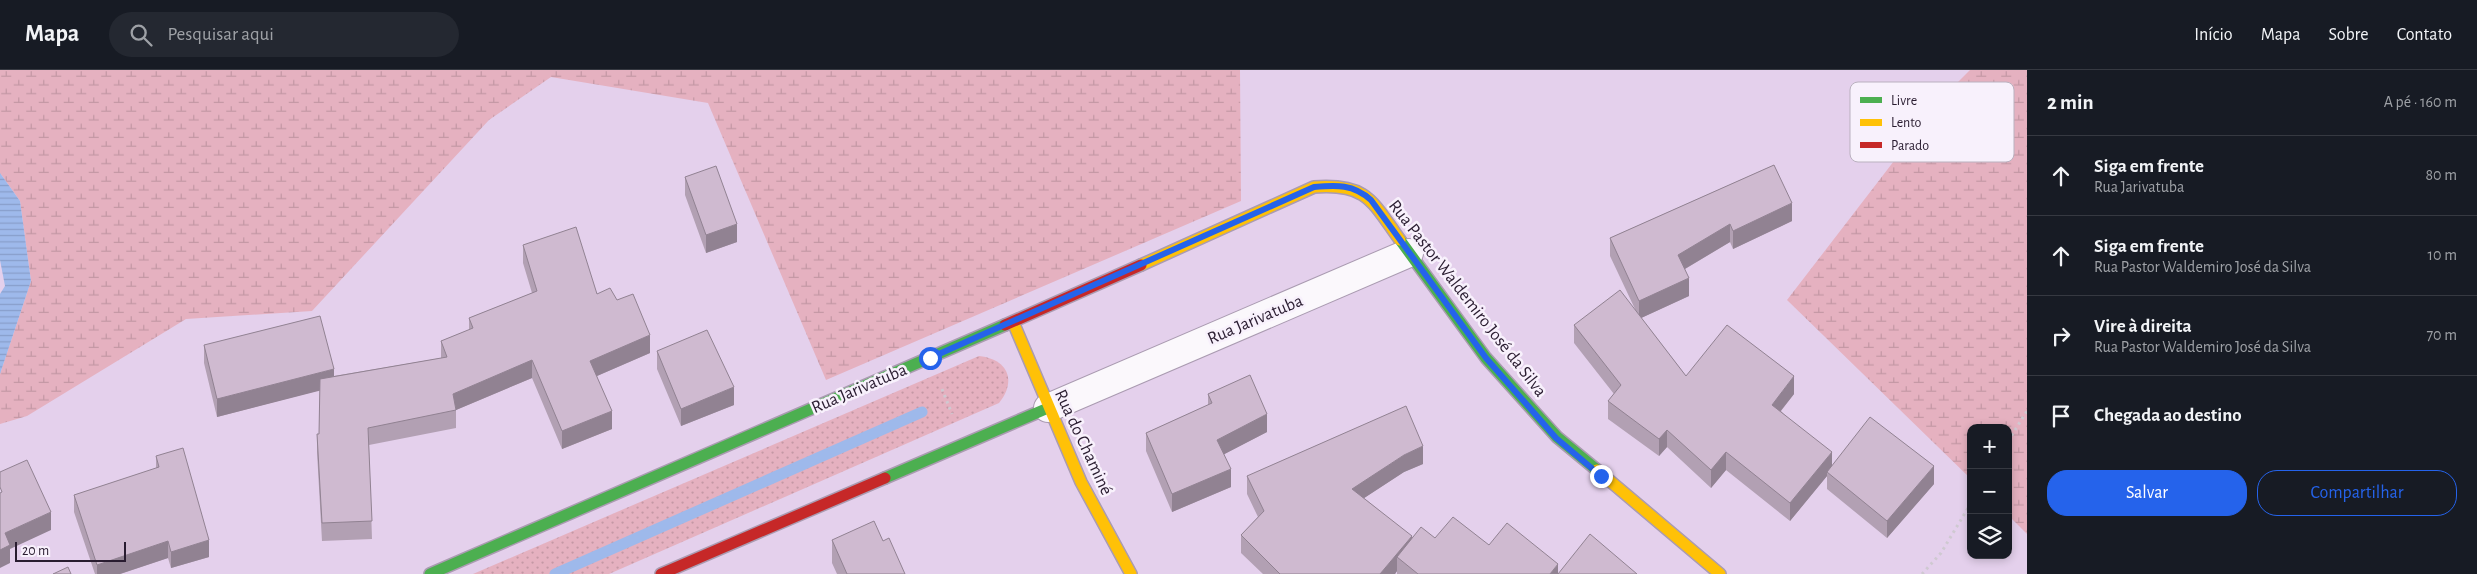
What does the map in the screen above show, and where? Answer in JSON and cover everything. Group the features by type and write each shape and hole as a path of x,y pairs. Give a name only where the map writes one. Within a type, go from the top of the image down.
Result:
{"street":[{"name":"Rua Pastor Waldemiro José da Silva","path":"1314,187 1340,184 1360,191 1371,200 1486,358 1556,438 1720,574"},
{"name":"Rua Jarivatuba","path":"430,574 1013,322 1314,187"},
{"name":"Rua Jarivatuba","path":"661,574 1409,253"},
{"name":"Rua do Chaminé","path":"1013,322 1048,408 1091,502 1131,574"}],"path":[{"path":"930,358 964,444"},
{"path":"2012,435 2027,411"},
{"path":"1922,574 1941,553 1967,510"}],"green space":[{"path":"0,70 1240,70 1241,201 826,380 708,103 551,77 489,120 312,311 186,319 27,416 0,424 0,374 31,281 20,201 0,173"},
{"path":"1970,70 2027,70 2027,534 2012,519 2012,424 1967,424 1967,475 1787,300 1893,162 2014,162 2014,82 1958,82"},
{"path":"979,356 997,362 1007,372 1008,387 999,403 609,574 473,574"}],"water":[{"path":"0,173 20,201 31,281 0,374 0,294 5,286 0,260"}],"building":[{"path":"1774,165 1792,203 1733,231 1730,224 1678,255 1689,278 1639,301 1610,238"},
{"path":"716,166 737,224 706,235 685,177"},
{"path":"576,227 597,294 610,288 617,300 633,294 650,335 590,361 612,411 562,431 532,360 453,394 456,410 368,428 372,521 322,523 317,434 319,434 320,379 447,357 441,341 473,328 469,318 537,291 523,245"},
{"path":"1620,290 1686,376 1727,325 1794,376 1772,405 1832,452 1790,503 1726,452 1711,470 1667,430 1659,439 1608,401 1621,385 1574,325"},
{"path":"320,316 334,369 217,399 204,345"},
{"path":"707,330 734,387 681,409 657,351"},
{"path":"1250,375 1267,414 1217,440 1231,469 1172,494 1146,433 1212,403 1208,394"},
{"path":"1406,406 1423,446 1404,455 1352,489 1412,536 1380,574 1280,574 1241,535 1264,511 1247,476"},
{"path":"1870,417 1934,466 1887,521 1827,472"},
{"path":"183,448 209,540 171,552 168,541 97,565 74,495 159,467 156,456"},
{"path":"27,460 51,512 5,533 10,545 0,550 0,493 2,492 0,472"},
{"path":"1453,517 1489,545 1507,523 1558,564 1550,574 1418,574 1397,557 1421,527 1435,538"},
{"path":"874,521 883,541 889,538 905,574 847,574 832,540"},
{"path":"1590,534 1637,574 1558,574"},
{"path":"68,567 71,574 53,574"}],"waterway":[{"path":"555,574 922,412"}],"traffic: fast":[{"path":"1400,240 1486,358 1557,437 1597,470"},
{"path":"430,574 1005,325"},
{"path":"885,478 1048,408"}],"traffic: slow":[{"path":"1141,265 1314,187 1346,188 1366,197 1400,240"},
{"path":"1013,322 1081,482 1131,574"},
{"path":"1597,470 1720,574"}],"traffic: jam":[{"path":"1005,325 1141,265"},
{"path":"661,574 885,478"}],"route":[{"path":"930,358 1314,187 1340,184 1360,191 1371,200 1486,358 1556,438 1601,476"}]}
